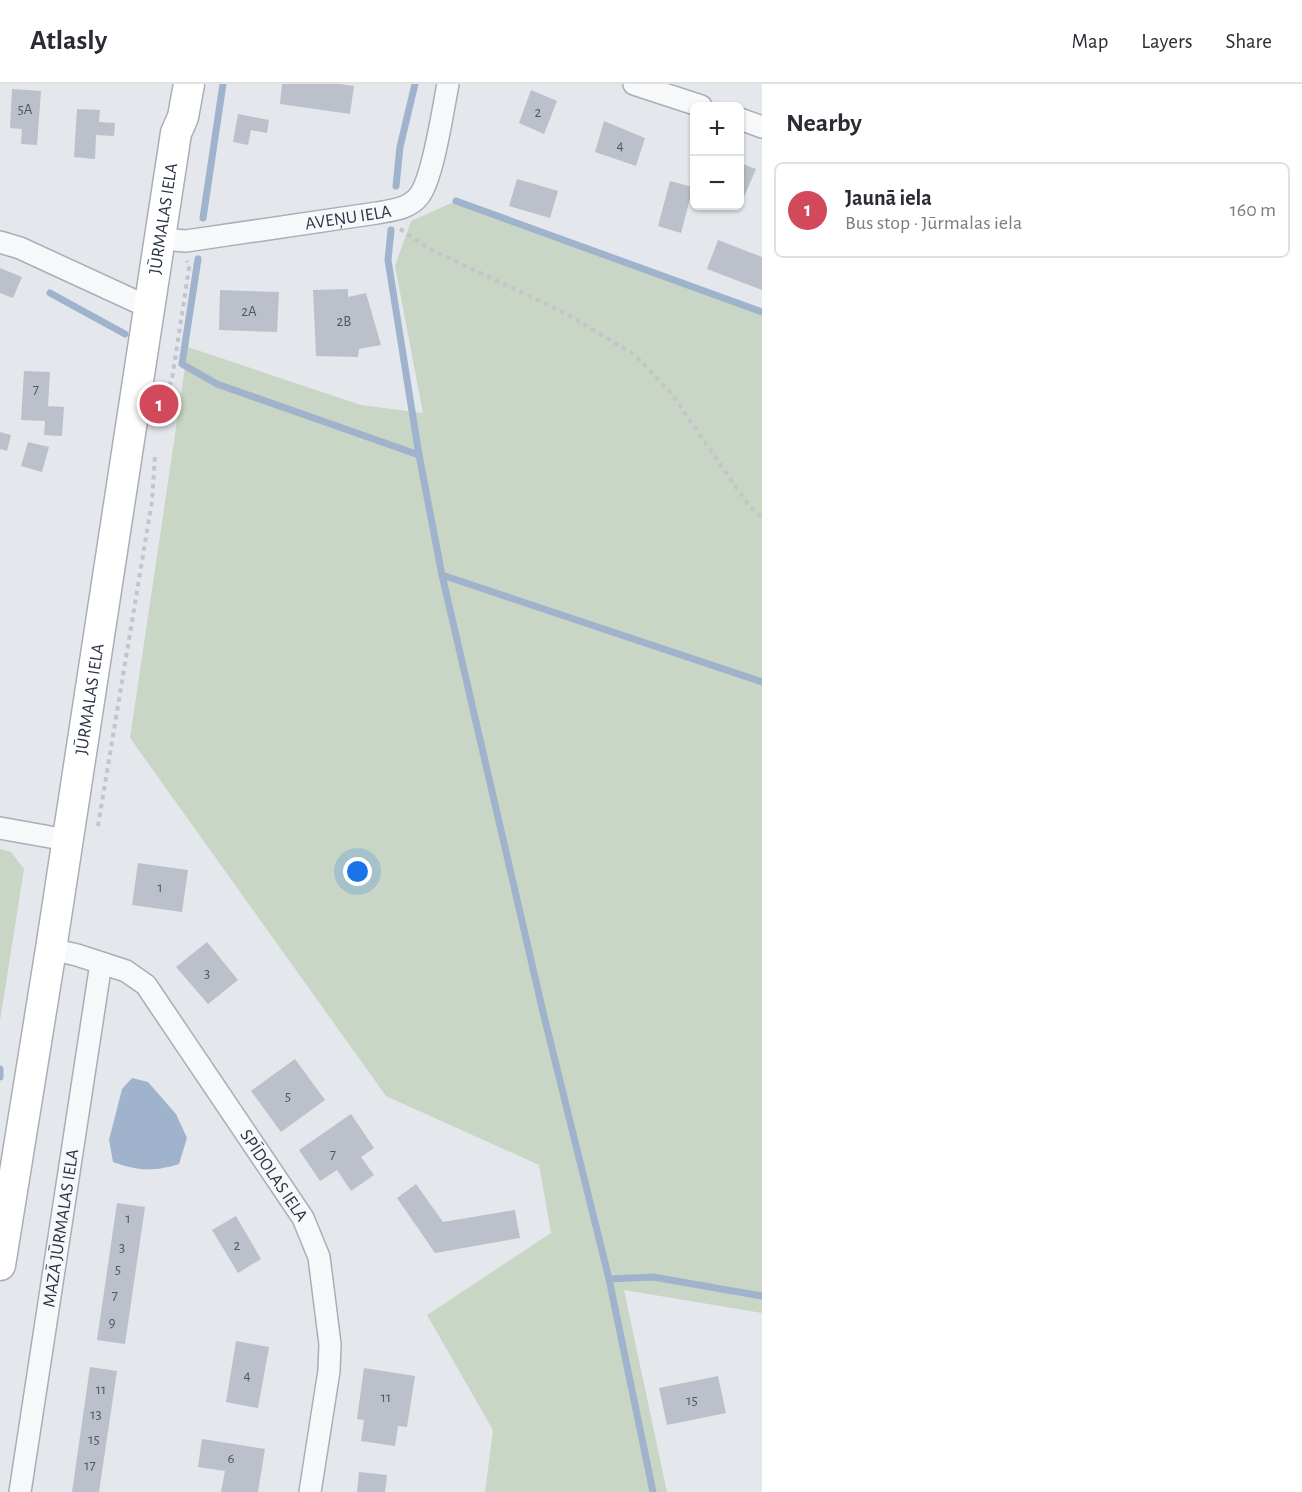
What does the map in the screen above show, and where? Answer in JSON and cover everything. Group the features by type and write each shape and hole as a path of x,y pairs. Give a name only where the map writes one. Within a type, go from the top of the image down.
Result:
{"main road":[{"name":"JŪRMALAS IELA","path":"0,1265 150,305 173,240 176,133 172,114 174,84"},
{"name":"JŪRMALAS IELA","path":"176,133 183,117 189,84"}],"street":[{"name":"AVEŅU IELA","path":"173,240 404,208 419,197 428,180 448,84"},
{"path":"634,84 690,102"},
{"path":"744,120 762,127"},
{"path":"0,242 20,248 135,302 150,305"},
{"path":"0,828 67,840"},
{"name":"SPĪDOLAS IELA","path":"51,949 126,971 146,986 303,1218 319,1257 330,1344 329,1371 310,1492"},
{"name":"MAZĀ JŪRMALAS IELA","path":"20,1492 101,963"}],"path":[{"path":"377,213 430,249 565,314 635,355 671,393 749,506 762,517"},
{"path":"161,414 172,379 189,268 185,256 173,240"},
{"path":"97,835 152,501 155,449"}],"green space":[{"path":"456,201 762,312 762,1313 624,1290 667,1492 485,1492 493,1430 427,1315 551,1233 539,1165 386,1096 130,738 188,347 361,405 423,413 395,266 411,221"},
{"path":"0,849 11,852 24,869 0,1021"}],"water":[{"path":"132,1078 148,1082 176,1114 187,1138 179,1164 146,1169 113,1162 109,1140 122,1089"}],"building":[{"path":"282,84 354,86 350,114 280,104"},
{"path":"12,89 41,91 37,145 21,144 22,129 10,128"},
{"path":"531,90 557,101 544,134 519,123"},
{"path":"77,109 100,110 99,122 115,123 114,136 96,135 95,159 74,157"},
{"path":"238,114 269,120 267,133 251,130 248,145 233,142"},
{"path":"604,121 645,138 636,166 595,152"},
{"path":"744,164 756,169 744,197"},
{"path":"517,179 558,191 550,218 509,206"},
{"path":"670,181 690,186 690,198 681,233 658,226"},
{"path":"718,240 762,257 762,290 707,269"},
{"path":"0,268 22,277 13,298 0,293"},
{"path":"348,289 348,297 366,293 381,345 359,349 358,357 316,356 313,290"},
{"path":"220,290 279,292 277,332 219,330"},
{"path":"24,371 50,372 48,406 64,407 62,436 44,435 45,421 21,420"},
{"path":"0,432 11,435 7,451 0,449"},
{"path":"28,442 49,447 42,472 21,466"},
{"path":"138,863 188,870 182,912 132,905"},
{"path":"207,942 238,980 208,1004 176,967"},
{"path":"295,1059 325,1100 281,1132 251,1091"},
{"path":"351,1114 374,1148 361,1157 374,1175 351,1191 337,1170 320,1181 299,1150"},
{"path":"416,1184 443,1222 515,1210 520,1238 435,1253 397,1198"},
{"path":"117,1203 145,1207 125,1344 97,1340"},
{"path":"236,1216 261,1259 238,1273 212,1230"},
{"path":"236,1341 269,1347 258,1408 226,1402"},
{"path":"90,1367 117,1371 99,1492 72,1492"},
{"path":"364,1368 415,1376 407,1427 398,1426 395,1446 361,1441 364,1420 357,1419"},
{"path":"718,1376 726,1413 667,1425 659,1388"},
{"path":"202,1439 265,1449 258,1492 221,1492 225,1471 198,1467"},
{"path":"359,1472 387,1475 385,1492 357,1492"}],"waterway":[{"path":"203,218 223,84"},
{"path":"396,186 400,147 415,84"},
{"path":"456,201 762,312"},
{"path":"391,230 388,260 419,455 442,575 543,1012 609,1279 653,1492"},
{"path":"198,259 182,364 217,384 419,455"},
{"path":"50,293 125,334"},
{"path":"442,575 762,682"},
{"path":"0,1069 0,1077"},
{"path":"609,1279 653,1277 762,1296"}],"place":[{"name":"Jaunā iela","path":"159,404"}]}
